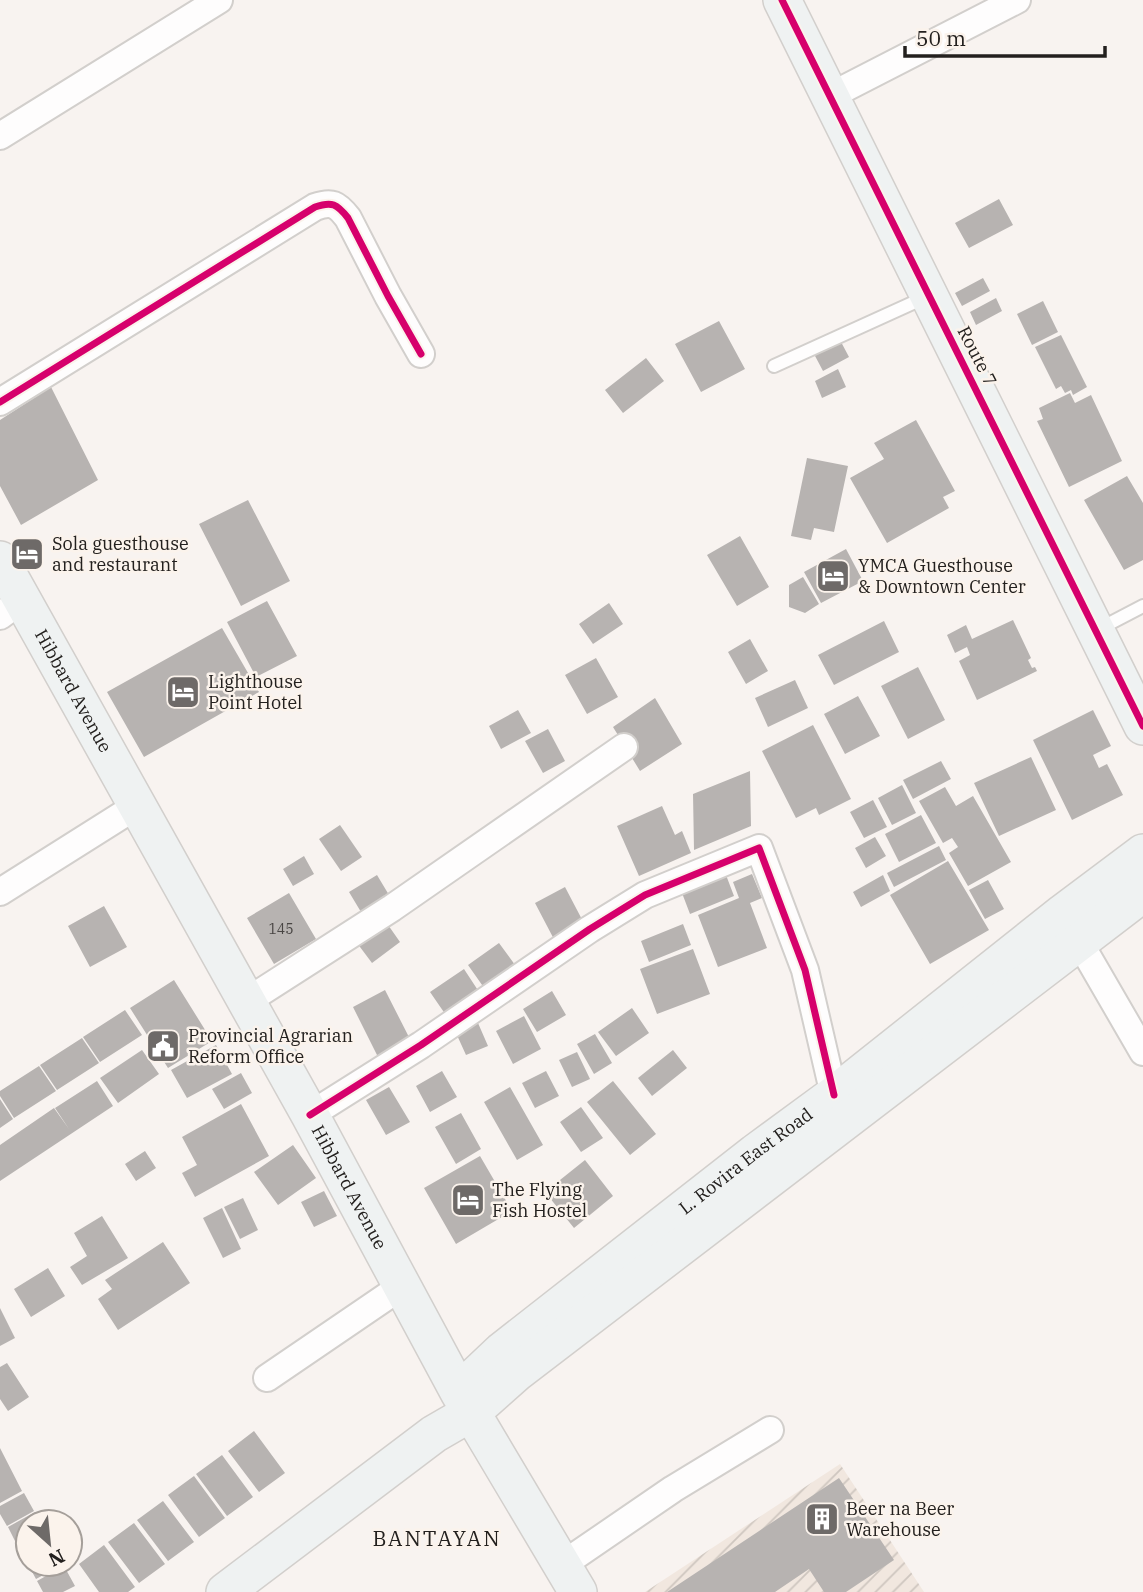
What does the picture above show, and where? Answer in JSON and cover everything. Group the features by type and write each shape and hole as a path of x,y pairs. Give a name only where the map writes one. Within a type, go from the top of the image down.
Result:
{"main road":[{"name":"Route 7","path":"782,0 1143,726"},
{"name":"Hibbard Avenue","path":"0,560 12,608 138,805 466,1402 570,1579"},
{"name":"L. Rovira East Road","path":"225,1592 435,1434 466,1402 502,1351 764,1165 1071,927 1143,853"},
{"name":"L. Rovira East Road","path":"764,1165 834,1094 1071,927 1143,893"}],"street":[{"path":"830,96 1017,0"},
{"path":"0,136 209,2"},
{"path":"0,402 315,207 326,203 339,207 348,218 421,354"},
{"path":"247,1001 393,908 624,747"},
{"path":"0,892 138,805"},
{"path":"310,1115 421,1045 590,929 645,895 759,848 805,970 834,1094"},
{"path":"1071,927 1143,1052"},
{"path":"267,1378 402,1286"},
{"path":"570,1579 673,1489 771,1430"}],"lane":[{"path":"774,366 930,296"},
{"path":"1096,631 1143,606"}],"shaded area":[{"name":"Beer na Beer Warehouse","path":"840,1464 924,1592 645,1592"}],"building":[{"path":"999,199 1013,225 969,248 955,223"},
{"path":"983,278 990,291 962,306 955,293"},
{"path":"996,298 1002,311 976,325 970,312"},
{"path":"1043,301 1058,332 1032,345 1017,314"},
{"path":"719,321 745,369 701,392 675,344"},
{"path":"1061,335 1087,387 1073,395 1071,390 1065,393 1061,386 1056,389 1035,347"},
{"path":"840,340 849,357 823,371 814,354"},
{"path":"646,358 664,381 623,413 605,390"},
{"path":"838,369 846,387 822,398 815,381"},
{"path":"51,387 98,480 21,525 0,486 0,420"},
{"path":"1070,393 1075,403 1091,395 1122,461 1069,487 1037,421 1043,419 1039,408"},
{"path":"916,420 955,491 943,497 949,508 887,543 850,478 884,459 874,443"},
{"path":"807,458 848,466 834,532 814,528 811,540 791,536"},
{"path":"1127,476 1143,503 1143,560 1124,570 1084,500"},
{"path":"248,500 290,581 241,606 199,524"},
{"path":"740,536 769,587 737,606 707,555"},
{"name":"YMCA Guesthouse & Downtown Center","path":"846,549 863,581 821,603 804,572"},
{"path":"803,577 819,604 805,613 789,607 789,585"},
{"name":"Lighthouse Point Hotel","path":"267,601 297,656 256,677 227,622"},
{"path":"609,603 623,624 593,644 579,624"},
{"path":"1013,620 1031,658 1028,660 1037,671 977,700 959,661 970,655 967,647 955,653 947,635 966,625 972,639"},
{"path":"884,621 899,652 834,685 818,655"},
{"name":"Lighthouse Point Hotel","path":"222,628 259,692 144,757 107,692"},
{"path":"750,639 768,671 746,684 728,652"},
{"path":"596,658 618,697 587,714 565,675"},
{"path":"918,667 945,720 908,739 881,686"},
{"path":"795,680 808,708 768,727 755,698"},
{"path":"858,696 880,736 845,754 824,714"},
{"path":"655,698 682,744 640,771 613,727"},
{"path":"518,710 531,733 501,749 489,726"},
{"path":"1093,710 1111,746 1093,755 1099,768 1107,764 1123,795 1072,820 1033,740"},
{"path":"813,725 851,799 819,815 816,808 796,818 762,751"},
{"path":"548,729 565,761 543,773 525,741"},
{"path":"1031,757 1056,810 999,836 974,783"},
{"path":"941,761 951,779 913,799 903,780"},
{"path":"750,771 751,826 694,850 693,794"},
{"path":"902,785 916,813 892,825 878,798"},
{"path":"945,787 956,806 973,796 1011,862 968,886 949,853 958,847 952,838 943,843 919,801"},
{"path":"873,800 887,827 864,838 850,812"},
{"path":"662,806 675,835 682,831 691,853 639,876 617,826"},
{"path":"921,815 936,843 899,862 885,834"},
{"path":"340,825 362,857 341,871 319,839"},
{"path":"875,837 886,856 866,868 855,848"},
{"path":"939,846 946,860 894,887 887,873"},
{"path":"304,856 314,874 293,886 283,869"},
{"path":"948,861 989,930 930,964 890,895"},
{"path":"752,874 762,898 750,903 767,948 718,967 698,915 739,898 733,882"},
{"path":"377,875 389,895 361,912 349,892"},
{"path":"726,875 734,896 690,914 682,893"},
{"path":"883,875 890,891 861,907 853,892"},
{"path":"988,880 1004,909 985,919 969,890"},
{"path":"565,887 587,929 557,945 535,903"},
{"path":"289,893 316,939 274,964 247,918"},
{"path":"104,906 127,947 90,967 68,926"},
{"path":"386,922 400,942 372,963 357,943"},
{"path":"683,924 691,945 649,962 641,941"},
{"path":"499,943 518,969 487,992 468,965"},
{"path":"693,949 710,994 657,1014 640,969"},
{"path":"464,969 483,998 450,1021 430,992"},
{"path":"174,980 212,1041 168,1068 130,1008"},
{"path":"385,990 413,1045 380,1061 353,1007"},
{"path":"552,991 566,1015 537,1032 523,1009"},
{"path":"632,1008 649,1033 616,1056 598,1032"},
{"path":"125,1010 142,1035 100,1062 83,1037"},
{"path":"524,1016 541,1049 513,1064 496,1031"},
{"path":"478,1023 488,1046 466,1055 456,1033"},
{"path":"595,1034 612,1063 594,1074 577,1044"},
{"path":"82,1038 99,1063 57,1090 40,1065"},
{"path":"216,1045 232,1074 187,1098 171,1070"},
{"path":"142,1050 159,1074 118,1103 100,1078"},
{"path":"673,1050 687,1068 652,1096 638,1078"},
{"path":"577,1052 590,1079 572,1087 559,1060"},
{"path":"39,1066 56,1091 14,1118 0,1096 0,1091"},
{"path":"442,1071 457,1097 430,1112 416,1086"},
{"path":"546,1071 559,1096 535,1108 522,1083"},
{"path":"241,1073 252,1093 224,1109 212,1089"},
{"path":"97,1081 113,1106 0,1181 0,1145 54,1108 69,1129 55,1108"},
{"path":"613,1081 656,1134 630,1155 587,1102"},
{"path":"389,1087 410,1122 386,1135 366,1100"},
{"path":"510,1087 543,1145 517,1160 484,1102"},
{"path":"0,1099 13,1119 0,1128"},
{"path":"241,1104 269,1156 195,1197 182,1173 197,1165 182,1137"},
{"path":"581,1107 603,1138 581,1152 560,1122"},
{"path":"461,1113 481,1149 456,1164 435,1127"},
{"path":"293,1145 316,1178 278,1205 254,1172"},
{"path":"145,1151 156,1168 136,1181 125,1164"},
{"name":"The Flying Fish Hostel","path":"480,1156 512,1211 456,1244 424,1188"},
{"path":"585,1160 613,1196 574,1228 545,1192"},
{"path":"324,1191 337,1216 314,1227 301,1202"},
{"path":"243,1198 258,1230 240,1239 224,1207"},
{"path":"222,1208 241,1249 223,1258 203,1218"},
{"path":"102,1216 128,1258 82,1285 70,1267 87,1256 74,1233"},
{"path":"163,1242 190,1283 118,1330 98,1299 112,1289 105,1280"},
{"path":"48,1268 65,1296 31,1317 14,1289"},
{"path":"0,1308 15,1338 0,1346"},
{"path":"7,1363 29,1397 8,1411 0,1399 0,1367"},
{"path":"254,1431 285,1473 259,1492 228,1451"},
{"path":"0,1448 22,1491 0,1503"},
{"path":"222,1455 253,1497 227,1516 196,1474"},
{"path":"194,1476 225,1518 199,1537 168,1495"},
{"name":"Beer na Beer Warehouse","path":"839,1478 894,1560 846,1592 824,1592 809,1569 775,1592 667,1592"},
{"path":"24,1493 32,1508 14,1508 14,1522 7,1526 0,1514 0,1506"},
{"path":"163,1501 194,1542 168,1561 137,1520"},
{"path":"134,1523 165,1564 139,1583 108,1542"},
{"path":"14,1524 14,1539 8,1527"},
{"path":"104,1545 135,1587 128,1592 99,1592 84,1571 84,1560"},
{"path":"42,1578 71,1578 75,1586 63,1592 43,1592 37,1581"}],"cycle path":[{"path":"782,0 1143,726"},
{"path":"0,402 315,207 326,204 337,207 348,218 421,354"},
{"path":"310,1115 421,1045 590,929 645,895 759,848 805,970 834,1095"}],"place":[{"name":"Sola guesthouse and restaurant","path":"27,554"},
{"name":"YMCA Guesthouse & Downtown Center","path":"833,576"},
{"name":"Lighthouse Point Hotel","path":"183,692"},
{"name":"Provincial Agrarian Reform Office","path":"163,1046"},
{"name":"The Flying Fish Hostel","path":"468,1200"},
{"name":"Beer na Beer Warehouse","path":"822,1519"}],"district":[{"name":"BANTAYAN","path":"437,1539"}]}
